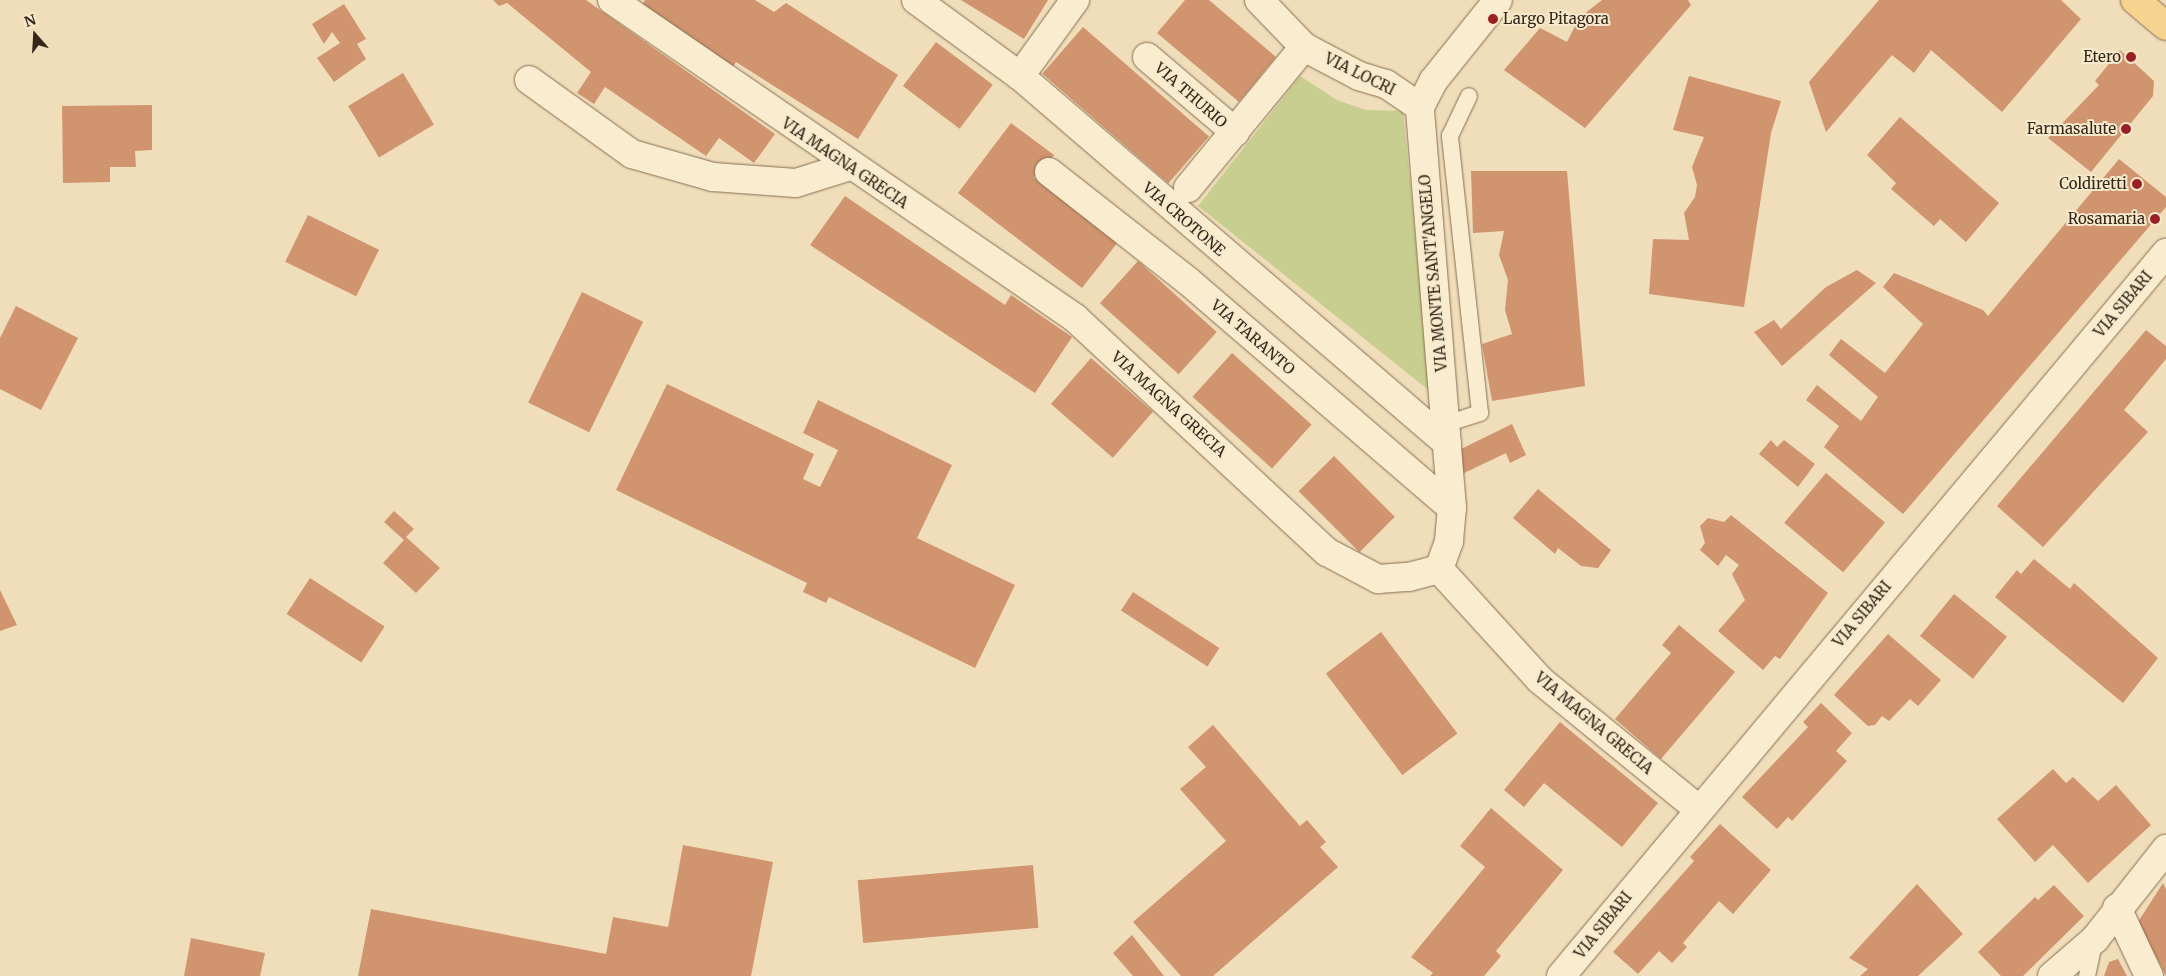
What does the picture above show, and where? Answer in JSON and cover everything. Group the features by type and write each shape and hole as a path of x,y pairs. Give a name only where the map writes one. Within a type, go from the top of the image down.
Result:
{"main road":[{"path":"2135,0 2166,26"}],"street":[{"name":"VIA MAGNA GRECIA","path":"612,0 850,166 1075,318 1326,552 1378,578 1410,577 1439,569 1540,680 1698,809"},
{"name":"VIA CROTONE","path":"916,0 1020,76 1446,434"},
{"path":"1020,76 1075,0"},
{"name":"VIA LOCRI","path":"1259,0 1304,46 1359,76 1386,84 1420,107"},
{"path":"1420,107 1434,80 1498,0"},
{"path":"1188,188 1304,46"},
{"name":"VIA THURIO","path":"1147,57 1235,132"},
{"path":"529,80 632,154 713,178 796,183 850,166"},
{"name":"VIA MONTE SANT'ANGELO","path":"1420,107 1452,508 1449,541 1439,569"},
{"name":"VIA TARANTO","path":"1049,172 1188,281 1452,508"},
{"name":"VIA SIBARI","path":"1561,976 1698,809 2166,253"},
{"path":"2052,976 2095,939 2117,908 2166,850"},
{"path":"2117,908 2149,976"}],"lane":[{"path":"1446,434 1480,413 1450,136 1469,96"},
{"path":"2087,976 2095,939"}],"green space":[{"path":"1300,76 1337,100 1366,110 1403,111 1431,392 1198,206"}],"building":[{"path":"493,0 586,0 775,134 754,163 719,138 706,156 605,87 594,104 577,93 591,72 507,3 499,6"},
{"path":"645,0 755,0 774,12 786,3 898,75 858,139 736,62 732,69 639,10"},
{"path":"961,0 1048,0 1024,39"},
{"path":"1185,0 1209,0 1276,57 1239,102 1157,33"},
{"path":"1602,0 1688,0 1691,5 1585,128 1504,70 1540,28 1567,42 1579,18"},
{"path":"1879,0 2061,0 2081,19 2002,112 1931,50 1914,73 1892,55 1826,132 1809,82"},
{"path":"344,4 366,39 357,44 366,59 334,82 317,58 340,43 332,32 324,44 312,24"},
{"path":"1083,27 1209,137 1168,183 1042,74"},
{"path":"936,42 993,85 960,129 903,86"},
{"path":"2120,50 2154,81 2153,96 2091,172 2048,138 2099,85 2095,81"},
{"path":"403,73 434,124 379,157 348,106"},
{"path":"1689,76 1781,101 1771,133 1744,307 1649,294 1653,239 1689,240 1684,213 1695,197 1697,185 1692,167 1704,137 1673,130"},
{"path":"152,105 152,150 135,151 136,167 110,167 110,182 63,183 62,106"},
{"path":"1900,117 1999,203 1966,242 1940,219 1934,226 1891,189 1896,183 1867,155"},
{"path":"1011,123 1054,155 1034,177 1118,242 1082,288 958,193"},
{"path":"2119,159 2166,197 2166,207 1903,514 1824,447 1839,426 1806,400 1817,385 1861,421 1878,397 1829,355 1841,339 1885,373 1923,324 1883,287 1894,273 1983,310 1988,316"},
{"path":"1471,171 1567,171 1585,386 1492,401 1482,344 1512,334 1505,310 1508,280 1499,255 1504,231 1473,233"},
{"path":"845,196 1005,305 1011,295 1072,337 1035,393 810,245"},
{"path":"308,215 379,250 356,296 285,262"},
{"path":"1138,261 1217,332 1179,374 1100,303"},
{"path":"1857,270 1876,283 1782,366 1754,332 1774,320 1781,329 1826,287"},
{"path":"582,292 643,322 589,432 528,403"},
{"path":"16,306 78,338 41,410 0,389 0,338"},
{"path":"2146,330 2166,346 2166,359 2124,410 2148,432 2043,547 1997,506"},
{"path":"1232,353 1312,425 1272,468 1193,397"},
{"path":"1091,358 1153,412 1113,458 1051,404"},
{"path":"667,384 814,454 803,479 820,487 838,450 803,433 818,400 952,465 917,538 1015,585 975,668 829,597 826,603 803,592 807,583 616,490"},
{"path":"1512,424 1526,455 1510,463 1506,453 1460,475 1459,450"},
{"path":"1771,440 1777,447 1784,440 1815,464 1798,487 1759,454"},
{"path":"1334,456 1395,517 1359,552 1299,491"},
{"path":"1826,473 1885,522 1843,572 1784,523"},
{"path":"1538,489 1611,550 1598,568 1581,566 1558,548 1555,554 1513,518"},
{"path":"394,511 414,529 406,537 440,568 416,593 383,563 404,540 384,522"},
{"path":"1731,515 1828,593 1780,659 1775,656 1763,670 1718,631 1745,600 1732,574 1739,565 1726,555 1718,566 1700,550 1705,543 1700,526 1708,518 1724,522"},
{"path":"2034,559 2070,589 2074,583 2158,658 2123,703 1995,597 2017,570 2021,574"},
{"path":"310,578 385,626 361,663 287,614"},
{"path":"0,590 17,625 0,631"},
{"path":"1133,592 1219,648 1207,667 1121,610"},
{"path":"1954,594 2007,637 1973,679 1920,636"},
{"path":"1679,625 1735,672 1661,759 1615,719 1671,653 1662,645"},
{"path":"1381,632 1457,733 1402,775 1326,674"},
{"path":"1888,634 1941,680 1918,706 1910,699 1889,721 1882,716 1875,725 1868,726 1834,695"},
{"path":"1821,703 1852,733 1836,751 1847,761 1792,821 1788,817 1777,829 1742,797 1808,727 1803,722"},
{"path":"1560,722 1658,803 1622,847 1544,783 1524,807 1504,790"},
{"path":"1213,725 1300,826 1307,820 1326,842 1320,847 1338,867 1213,976 1181,976 1133,922 1226,841 1180,789 1206,767 1188,747"},
{"path":"2053,769 2066,783 2073,777 2098,801 2116,785 2151,825 2088,883 2053,845 2035,862 1997,819"},
{"path":"1491,808 1563,870 1496,951 1501,956 1484,976 1430,976 1433,973 1411,957 1485,867 1460,846"},
{"path":"1720,824 1771,870 1733,914 1719,901 1683,943 1687,947 1672,963 1659,951 1638,974 1613,952 1694,861 1690,857"},
{"path":"683,845 773,862 751,976 358,976 371,909 606,954 613,917 668,927"},
{"path":"1033,865 1038,928 863,943 858,880"},
{"path":"2163,883 2166,889 2166,976 2138,922"},
{"path":"1917,884 1963,934 1918,976 1860,976 1868,969 1849,958"},
{"path":"2054,885 2084,916 2023,976 2001,976 1978,952 2035,897 2038,900"},
{"path":"1132,935 1164,976 1133,976 1113,953"},
{"path":"191,938 265,953 260,976 184,976"},
{"path":"2118,959 2127,976 2104,976 2109,962"}],"place":[{"name":"Largo Pitagora","path":"1493,19"},
{"name":"Etero","path":"2131,57"},
{"name":"Farmasalute","path":"2126,129"},
{"name":"Coldiretti","path":"2137,184"},
{"name":"Rosamaria","path":"2155,219"}]}
